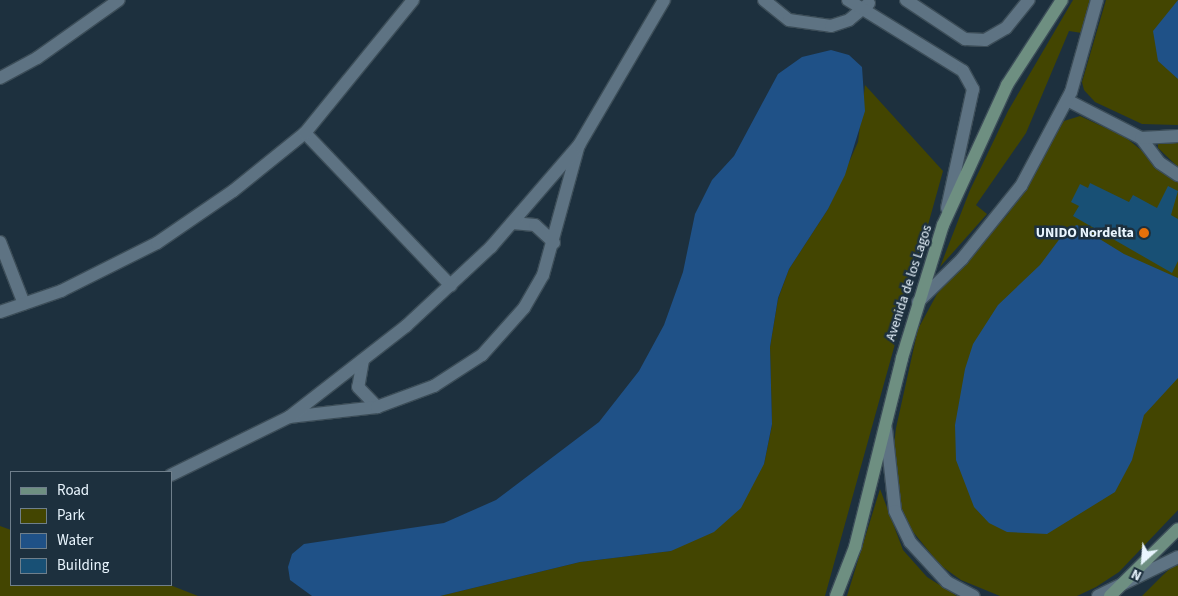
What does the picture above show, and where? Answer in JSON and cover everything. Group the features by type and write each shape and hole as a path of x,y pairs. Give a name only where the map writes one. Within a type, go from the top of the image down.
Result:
{"street":[{"path":"0,78 37,58 119,0"},
{"path":"0,312 24,304 156,243 305,133 413,0"},
{"path":"172,476 289,417 363,360 451,286 512,223 579,145 664,0"},
{"path":"764,0 789,20 831,26 869,4"},
{"path":"848,0 869,4 962,71 973,89 943,225"},
{"path":"906,0 965,39 985,40 1006,28 1029,0"},
{"name":"Avenida de los Lagos","path":"836,596 855,547 917,303 943,225 1007,85 1062,0"},
{"path":"917,303 1000,214 1032,166 1067,100 1088,44 1097,0"},
{"path":"1067,100 1141,138 1160,163 1178,174"},
{"path":"305,133 451,286"},
{"path":"1141,138 1178,136"},
{"path":"289,417 377,407 434,386 482,355 524,308 554,243 579,145"},
{"path":"512,223 535,225 554,243"},
{"path":"0,242 24,304"},
{"path":"363,360 358,387 377,407"},
{"path":"886,429 895,511 910,542 947,582 973,596"},
{"path":"1114,592 1178,528"},
{"path":"1098,596 1114,592 1178,557"}],"green space":[{"path":"1073,0 1090,0 1082,33 1069,31 1026,133 976,205 987,214 940,267 970,190 1008,111"},
{"path":"1106,0 1178,0 1178,125 1142,124 1095,102 1084,90 1082,82"},
{"path":"865,85 943,171 825,596 440,596 580,562 671,551 764,464 772,425 770,347 778,299 789,269 828,209 858,142"},
{"path":"1080,116 1125,137 1178,180 1178,510 1119,572 1096,587 1077,596 1000,596 961,580 940,565 910,528 900,507 892,460 896,428 918,329 937,294 1008,214 1064,121"},
{"path":"1178,142 1178,167 1158,148 1158,143"},
{"path":"880,489 903,550 927,577 957,596 847,596"},
{"path":"0,526 10,530 10,586 172,586 198,596 0,596"},
{"path":"1178,561 1178,596 1142,596 1162,576"}],"water":[{"path":"1178,0 1178,79 1158,61 1153,31"},
{"path":"831,50 849,55 862,67 865,111 845,175 828,209 789,269 778,298 770,347 772,424 764,464 741,508 714,532 671,551 580,562 440,596 312,596 290,580 288,567 292,554 304,544 444,523 496,500 599,422 639,371 664,325 683,272 695,214 712,180 734,156 778,74 802,57"},
{"path":"1077,225 1124,254 1178,278 1178,378 1144,415 1132,460 1115,492 1047,534 1007,532 989,523 974,507 956,460 955,425 965,369 973,344 998,305 1040,265 1067,229"}],"building":[{"name":"UNIDO Nordelta","path":"1090,183 1129,202 1133,195 1157,208 1168,186 1178,191 1171,215 1178,219 1178,261 1172,273 1073,216 1079,206 1071,202 1080,184 1088,188"}],"place":[{"name":"UNIDO Nordelta","path":"1144,233"}]}
